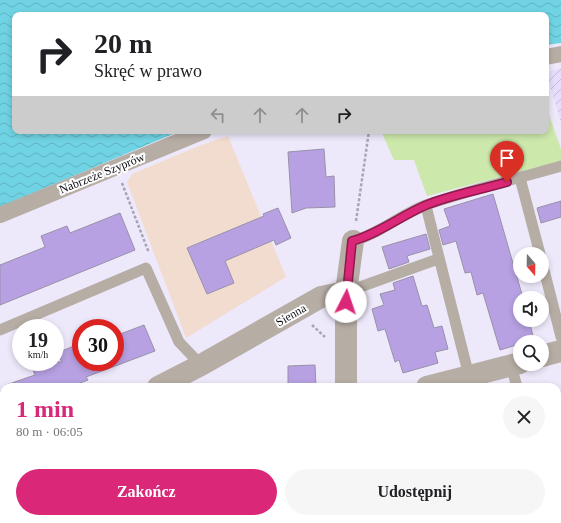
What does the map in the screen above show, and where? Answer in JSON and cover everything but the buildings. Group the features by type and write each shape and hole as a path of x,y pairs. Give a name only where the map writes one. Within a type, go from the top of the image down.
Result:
{"street":[{"path":"549,56 561,54"},
{"name":"Nabrzeże Szyprów","path":"0,216 197,134"},
{"path":"346,383 346,292 352,241"},
{"name":"Sienna","path":"166,383 201,365 322,297 346,292"},
{"path":"549,354 561,351"},
{"path":"442,383 513,365"}],"lane":[{"path":"352,241 369,237 397,219 426,206 561,166"},
{"path":"520,178 538,247"},
{"path":"426,206 469,376"},
{"path":"346,292 438,258"},
{"path":"0,330 146,268 179,342 201,365"},
{"path":"547,283 561,337"},
{"path":"516,371 517,383"}],"path":[{"path":"352,241 369,134"},
{"path":"121,178 151,258 146,268"},
{"path":"310,323 328,340"}],"shaded area":[{"path":"561,68 561,123 549,82 549,71"},
{"path":"228,136 286,277 186,338 127,182 132,174 201,145"}],"green space":[{"path":"549,115 561,149 561,161 427,196 414,160 394,160 382,134 549,134"}],"water":[{"path":"0,0 561,0 561,43 549,45 549,12 12,12 12,134 173,134 0,207"}],"route":[{"path":"346,302 352,241 369,237 397,219 426,206 507,182"}]}
